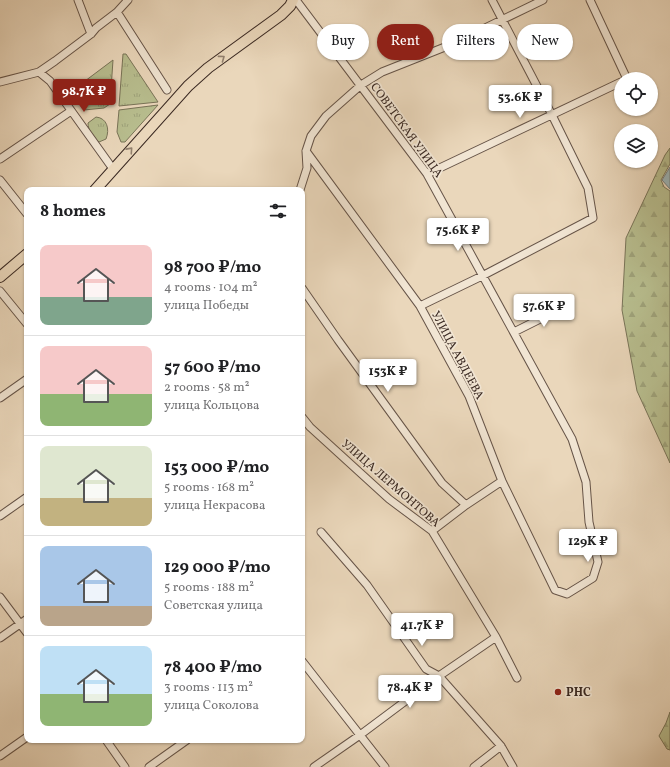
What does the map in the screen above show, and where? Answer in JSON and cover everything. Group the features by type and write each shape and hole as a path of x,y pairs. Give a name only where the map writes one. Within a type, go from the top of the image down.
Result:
{"main road":[{"path":"98,187 188,86 208,68 281,15 295,0"},
{"path":"0,277 24,257"}],"street":[{"path":"78,0 91,34"},
{"path":"0,82 39,72 91,34 96,28 117,12 128,0"},
{"name":"СОВЕТСКАЯ УЛИЦА","path":"295,0 361,85 427,174 572,439 586,482 589,522 598,562 593,578 567,594 555,590"},
{"path":"420,306 482,276 593,218 588,188 492,0"},
{"path":"301,187 307,168 306,151 311,136 326,116 361,85 382,72 450,45 543,0"},
{"path":"590,0 624,72"},
{"path":"117,12 167,90"},
{"path":"39,72 50,81 113,169"},
{"path":"427,174 614,85"},
{"path":"0,159 71,111"},
{"name":"УЛИЦА АВДЕЕВА","path":"306,151 420,306 469,396 502,481 555,590"},
{"path":"0,180 24,210"},
{"path":"0,291 24,320"},
{"path":"305,292 442,483 466,505"},
{"path":"514,332 566,306"},
{"path":"0,398 24,381"},
{"name":"УЛИЦА ЛЕРМОНТОВА","path":"305,421 389,499 432,530 496,637 517,678"},
{"path":"432,530 502,481"},
{"path":"0,516 24,499"},
{"path":"321,532 367,585 426,669 439,676 500,746 513,767"},
{"path":"0,597 24,629"},
{"path":"0,638 24,621"},
{"path":"314,767 360,735 439,676 496,637"},
{"path":"305,665 385,767"},
{"path":"0,756 24,739"},
{"path":"108,743 125,767"},
{"path":"149,767 183,743"},
{"path":"474,767 500,746"}],"green space":[{"path":"123,54 126,54 158,102 119,106"},
{"path":"113,60 110,104 104,108 84,110 71,94 73,90"},
{"path":"158,105 125,142 121,142 117,132 119,110"},
{"path":"96,117 103,119 107,125 108,131 106,139 99,142 91,134 88,126 88,123"},
{"path":"670,148 670,164 661,180 664,187 670,191 670,463 637,391 622,310 626,238 665,155"},
{"path":"670,712 670,750 667,749 659,736"}],"water":[{"path":"670,167 670,189 662,180"}],"place":[{"name":"РНС","path":"558,692"}]}
